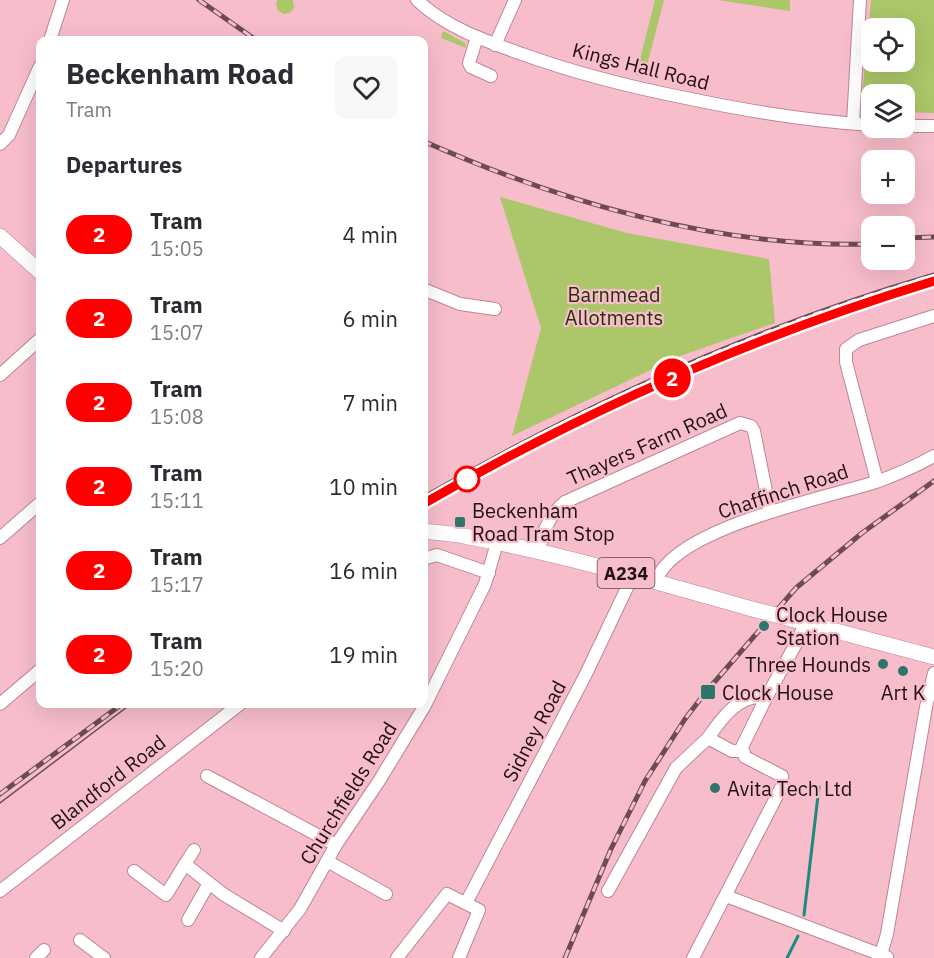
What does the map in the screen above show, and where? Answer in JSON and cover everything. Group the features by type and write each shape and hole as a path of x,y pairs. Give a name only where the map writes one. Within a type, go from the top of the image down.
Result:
{"main road":[{"path":"0,236 36,268"},
{"name":"A234","path":"428,522 461,535"},
{"name":"A234","path":"428,532 461,535 633,575 934,657"}],"street":[{"path":"51,36 63,0"},
{"name":"Kings Hall Road","path":"417,0 443,20 477,38 582,74 636,88 743,110 861,124"},
{"path":"495,45 515,0"},
{"path":"853,123 860,0"},
{"path":"477,38 469,63 471,67 491,76"},
{"path":"0,144 9,135 36,75"},
{"path":"915,126 934,126"},
{"path":"428,290 460,304 495,309"},
{"path":"878,481 846,362 846,349 859,340 934,316"},
{"path":"0,375 36,343"},
{"name":"Thayers Farm Road","path":"539,552 547,524 554,511 565,502 740,423 751,426 754,431 770,511"},
{"name":"Chaffinch Road","path":"656,581 665,565 693,545 720,530 770,511 878,481 934,456"},
{"path":"0,538 36,506"},
{"name":"Churchfields Road","path":"428,699 480,595 497,543"},
{"path":"428,558 437,555 489,573"},
{"name":"Sidney Road","path":"466,903 586,674 633,575"},
{"path":"693,958 783,783 782,776 745,757 742,751 743,743 798,640 798,621"},
{"path":"0,704 36,673"},
{"path":"726,896 883,957 926,707 934,673"},
{"path":"608,891 676,768 708,738 720,720 732,709 757,696 766,698"},
{"name":"Blandford Road","path":"0,891 235,708"},
{"name":"Churchfields Road","path":"261,958 300,909 336,845 379,781 423,708"},
{"path":"708,738 732,751 742,751"},
{"path":"207,776 336,845"},
{"path":"134,871 166,895 194,850"},
{"path":"327,861 386,894"},
{"path":"185,864 222,894 284,931"},
{"path":"188,920 209,883"},
{"path":"398,958 447,894 480,910 459,958"},
{"path":"80,940 104,958"}],"green space":[{"path":"278,0 293,0 294,8 290,13 283,14 277,9"},
{"path":"655,0 664,0 644,77 636,75"},
{"path":"717,0 790,0 790,11"},
{"path":"871,0 934,0 934,113 915,112 915,84 863,84 864,72 915,72 915,18 869,18"},
{"path":"443,31 465,43 466,48 441,38"},
{"name":"Barnmead Allotments","path":"500,197 627,233 769,259 775,323 680,356 512,436 541,328"}],"waterway":[{"path":"804,915 819,787"},
{"path":"787,958 798,936"}],"tram line":[{"path":"428,501 546,438 672,378 801,326 934,281"},
{"name":"2","path":"428,501 561,429 639,392 808,323 934,281"},
{"path":"0,803 126,708"}],"railway":[{"path":"199,0 250,36"},
{"path":"428,143 530,184 642,217 699,230 756,238 861,244"},
{"path":"915,238 934,237"},
{"path":"428,495 546,431 672,371 802,319 934,275"},
{"path":"565,958 611,849 645,781 685,719 705,693 796,588 862,533 934,481"},
{"path":"0,794 117,708"}],"place":[{"name":"Beckenham Road Tram Stop","path":"460,522"},
{"name":"Clock House Station","path":"764,626"},
{"name":"Three Hounds","path":"883,664"},
{"name":"Art K","path":"903,671"},
{"name":"Clock House","path":"708,692"},
{"name":"Avita Tech Ltd","path":"715,788"}]}
